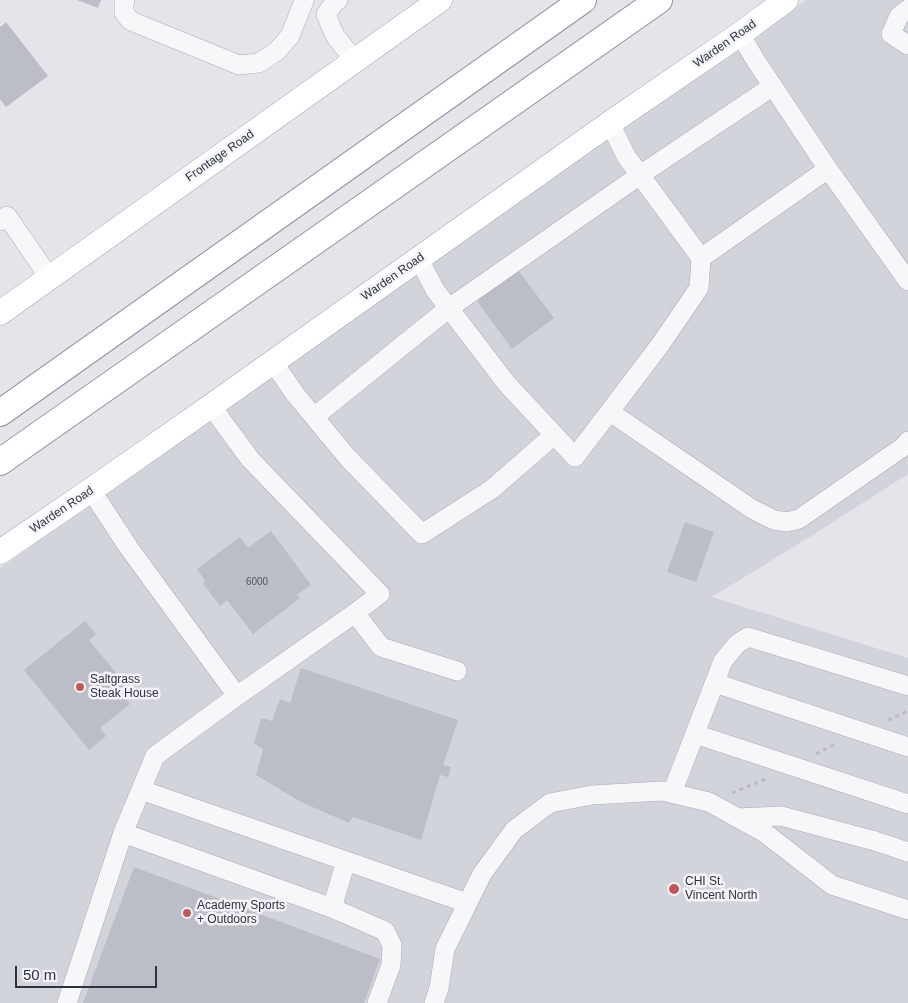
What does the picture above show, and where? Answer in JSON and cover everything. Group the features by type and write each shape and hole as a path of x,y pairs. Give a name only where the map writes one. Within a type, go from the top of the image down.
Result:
{"highway":[{"path":"0,413 583,0"},
{"path":"0,462 659,0"}],"main road":[{"name":"Frontage Road","path":"0,312 440,0"},
{"name":"Warden Road","path":"0,552 211,406 786,0"}],"lane":[{"path":"125,0 124,13 131,21 240,65 259,63 277,51 290,36 302,1 332,7 331,27 336,37 355,61"},
{"path":"908,9 899,16 891,34 908,45"},
{"path":"740,34 828,169 908,282"},
{"path":"314,417 449,308 640,175 773,86"},
{"path":"418,259 435,290 507,384 576,457 660,345 699,288 701,258 626,156 610,123"},
{"path":"701,258 828,169"},
{"path":"2,214 49,277"},
{"path":"273,362 295,394 348,458 422,534 492,489 554,435"},
{"path":"67,1003 123,833 155,756 380,594 250,459 211,406"},
{"path":"610,412 752,510 774,520 788,522 799,520 903,447 908,441"},
{"path":"91,490 129,548 237,696"},
{"path":"355,613 381,647 457,671"},
{"path":"672,793 723,661 737,644 748,636 908,686"},
{"path":"714,683 908,746"},
{"path":"695,734 908,804"},
{"path":"141,790 467,903"},
{"path":"434,1003 439,988 445,949 482,874 514,830 550,803 592,795 662,790 710,802 764,833 832,885 908,910"},
{"path":"737,818 781,816 875,841 908,852"},
{"path":"123,833 332,908 385,931 392,945 390,965 378,1003"},
{"path":"332,908 346,861"}],"shaded area":[{"path":"806,0 908,0 908,474 712,597 908,658 908,1003 0,1003 0,568"}],"building":[{"path":"77,0 101,0 98,8"},
{"path":"6,22 48,76 6,107 0,99 0,27"},
{"path":"518,270 554,318 512,349 477,301"},
{"path":"685,522 714,532 696,582 667,572"},
{"path":"271,531 311,585 297,595 300,598 253,634 227,600 220,606 203,583 205,581 197,569 240,537 248,548"},
{"name":"Saltgrass Steak House","path":"85,621 96,634 89,640 126,685 119,690 130,704 100,728 106,736 89,750 24,670"},
{"path":"301,668 458,720 443,765 451,767 448,777 440,775 421,840 353,817 349,823 301,802 256,775 263,749 254,743 261,718 272,721 280,699 290,703"},
{"name":"Academy Sports + Outdoors","path":"134,867 380,959 364,1003 83,1003"}],"place":[{"name":"Saltgrass Steak House","path":"80,687"},
{"name":"CHI St. Vincent North","path":"674,889"},
{"name":"Academy Sports + Outdoors","path":"187,913"}]}
